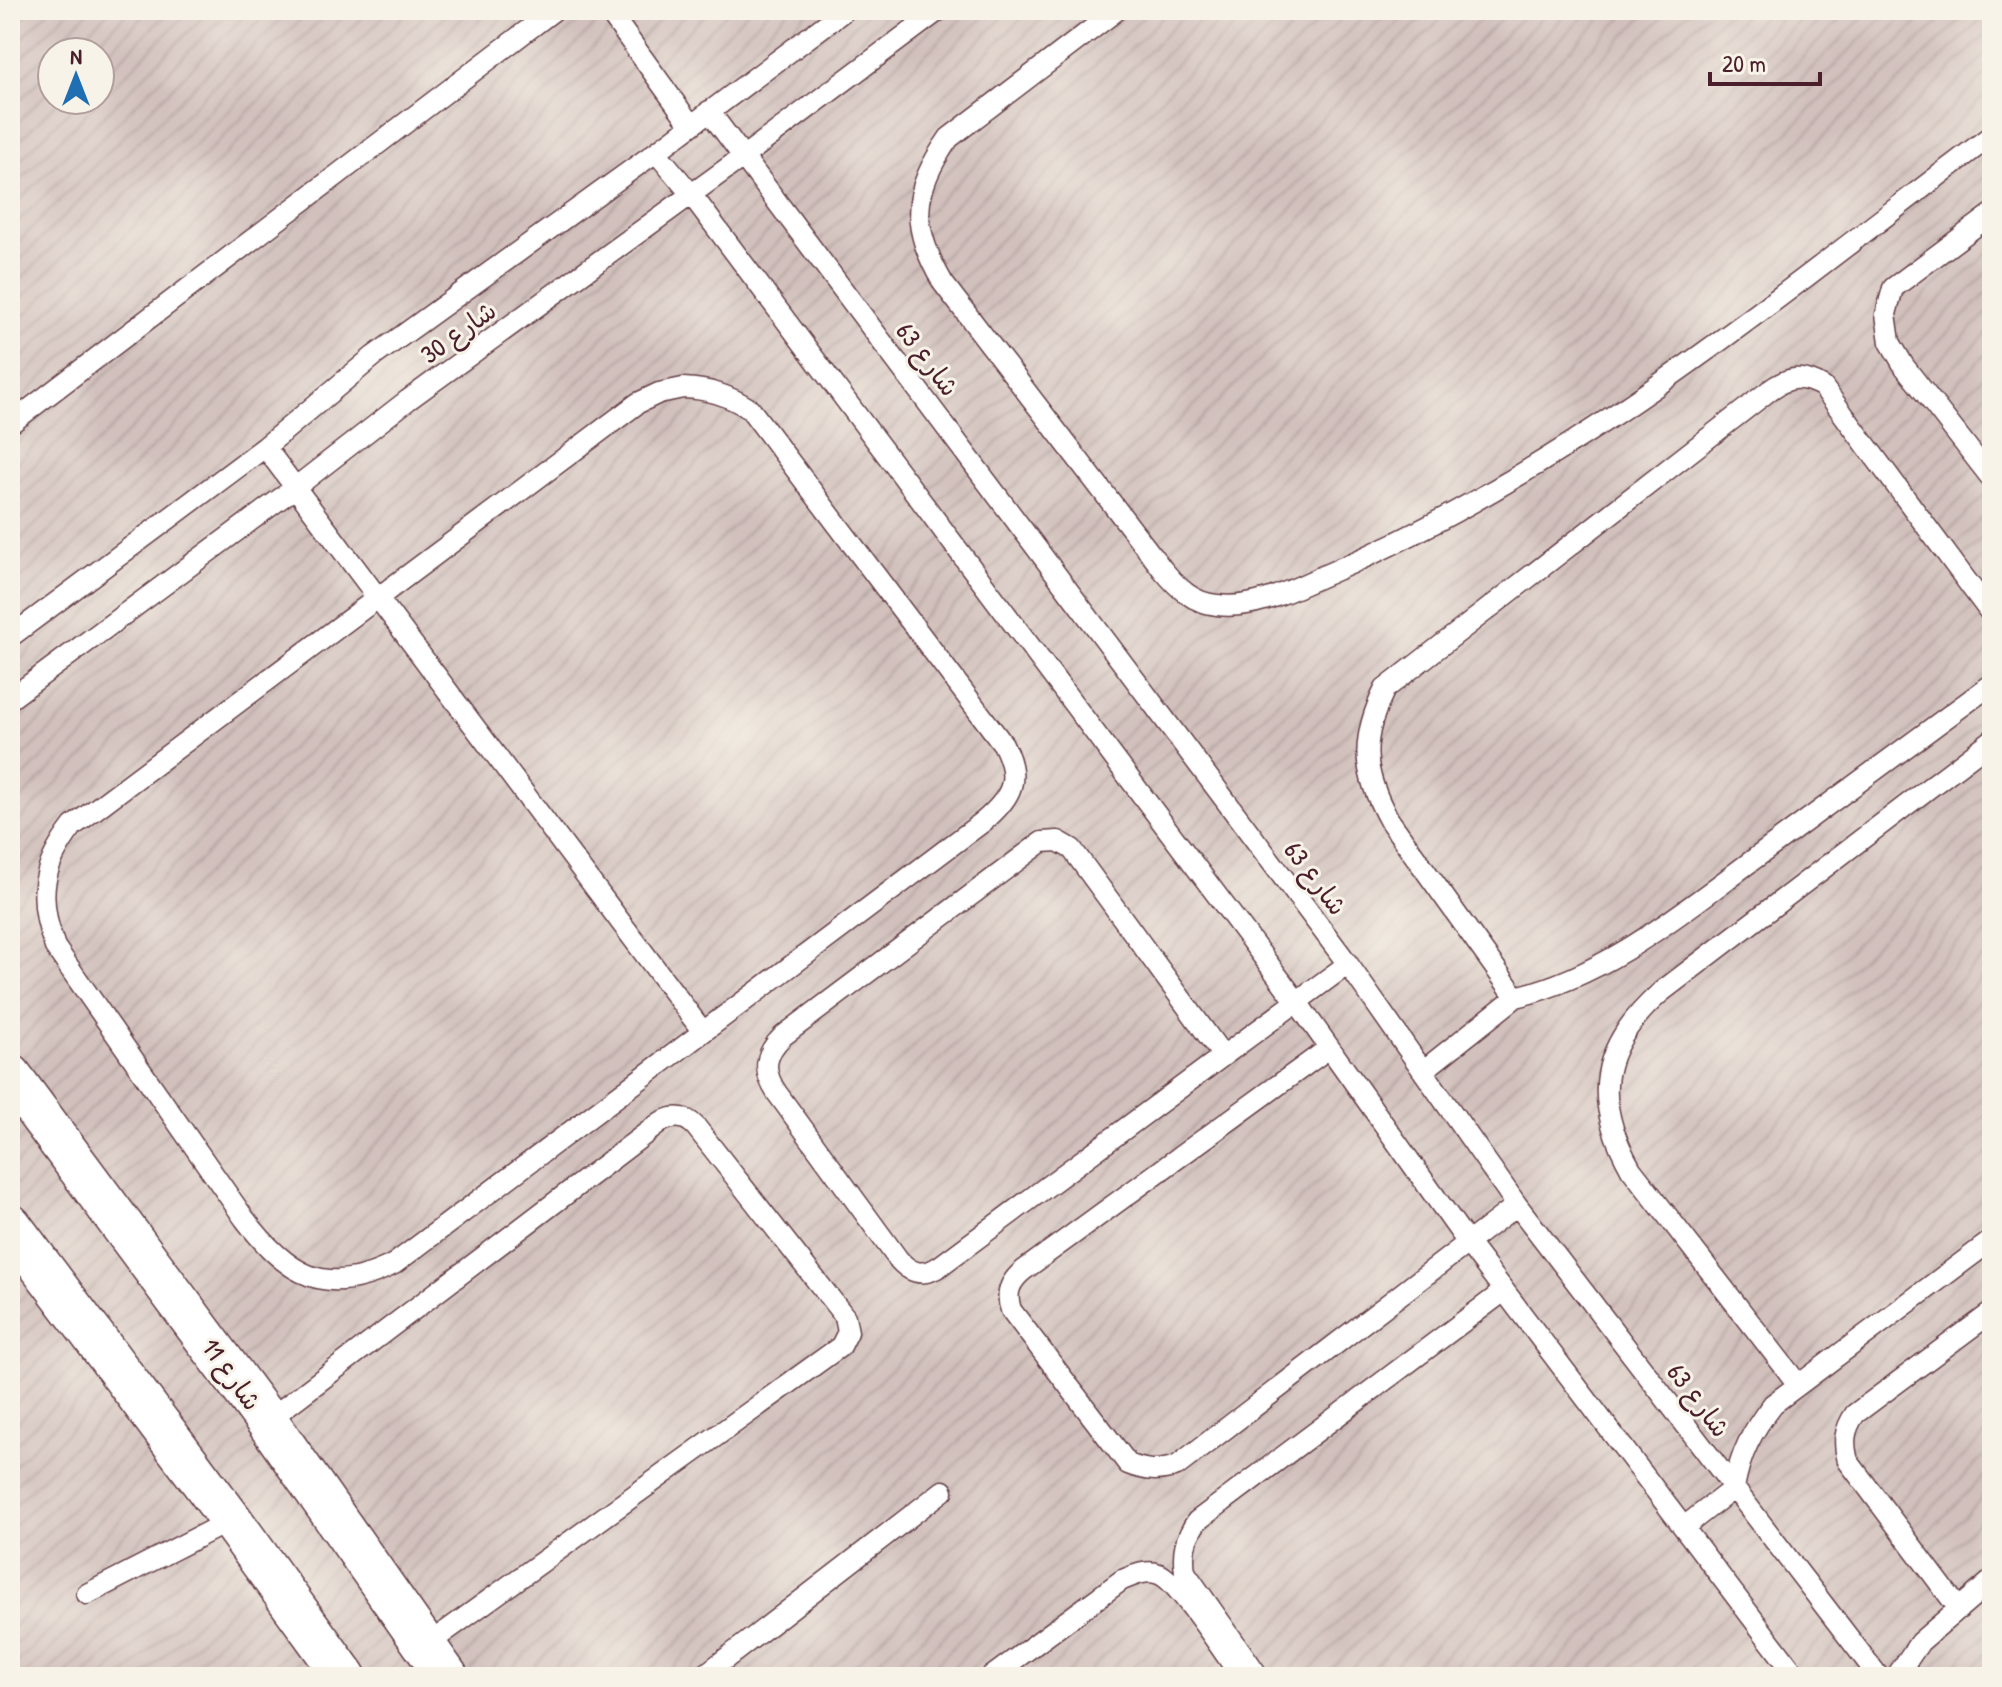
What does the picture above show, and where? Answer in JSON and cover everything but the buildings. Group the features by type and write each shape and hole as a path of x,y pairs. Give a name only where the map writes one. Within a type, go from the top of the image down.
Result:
{"street":[{"name":"شارع 11","path":"10,1075 267,1421 435,1662"},
{"path":"10,1225 345,1677"}],"lane":[{"path":"10,424 554,10"},
{"path":"608,10 691,125"},
{"name":"شارع 30","path":"10,637 265,447 374,356 656,152 845,10"},
{"name":"شارع 30","path":"10,699 408,400 939,10"},
{"path":"1117,10 949,138 931,164 920,194 919,225 927,256 943,283 1177,588 1196,600 1218,605 1264,601 1398,543 1508,483 1658,385 1992,135"},
{"name":"شارع 63","path":"709,111 1348,964 1517,1205 1879,1677"},
{"path":"656,152 691,194 1297,1002 1468,1243 1797,1677"},
{"path":"1992,214 1893,288 1886,314 1890,342 1904,366 1992,479"},
{"path":"1516,997 1389,820 1375,795 1368,769 1367,741 1372,714 1385,689 1770,390 1782,381 1796,377 1823,387 1992,615"},
{"path":"683,388 707,389 730,396 750,409 1003,744 1014,765 1012,788 1000,808 703,1032 394,1264 372,1275 349,1280 324,1280 300,1272 280,1260 244,1218 55,947 46,923 43,897 47,871 57,847 73,826 638,403 659,393 683,388"},
{"path":"265,447 703,1032"},
{"path":"1424,1070 1516,997 1578,977 1642,942 1992,684"},
{"path":"1797,1383 1631,1169 1614,1140 1607,1108 1608,1074 1618,1042 1636,1014 1661,992 1992,740"},
{"path":"1223,1056 1084,864 1072,849 1058,841 1042,842 783,1036 771,1047 766,1063 768,1079 786,1106 898,1259 907,1269 918,1274 930,1272 1348,964"},
{"path":"1329,1048 1024,1270 1011,1283 1008,1291 1011,1310 1128,1464 1144,1470 1160,1471 1177,1466 1517,1205"},
{"path":"267,1421 661,1122 676,1117 691,1121 845,1317 848,1332 841,1346 435,1662"},
{"path":"1684,1527 1734,1488 1739,1459 1753,1430 1773,1404 1797,1383 1992,1240"},
{"path":"1259,1677 1185,1572 1182,1554 1186,1536 1197,1521 1504,1291"},
{"path":"1959,1609 1853,1468 1844,1445 1846,1428 1855,1414 1992,1312"},
{"path":"702,1677 943,1491"},
{"path":"87,1594 231,1520"},
{"path":"991,1677 1122,1580 1140,1573 1159,1574 1174,1585 1241,1677"},
{"path":"1896,1677 1920,1642 1992,1580"}],"shaded area":[{"path":"10,10 1992,10 1992,1677 10,1677"}]}
